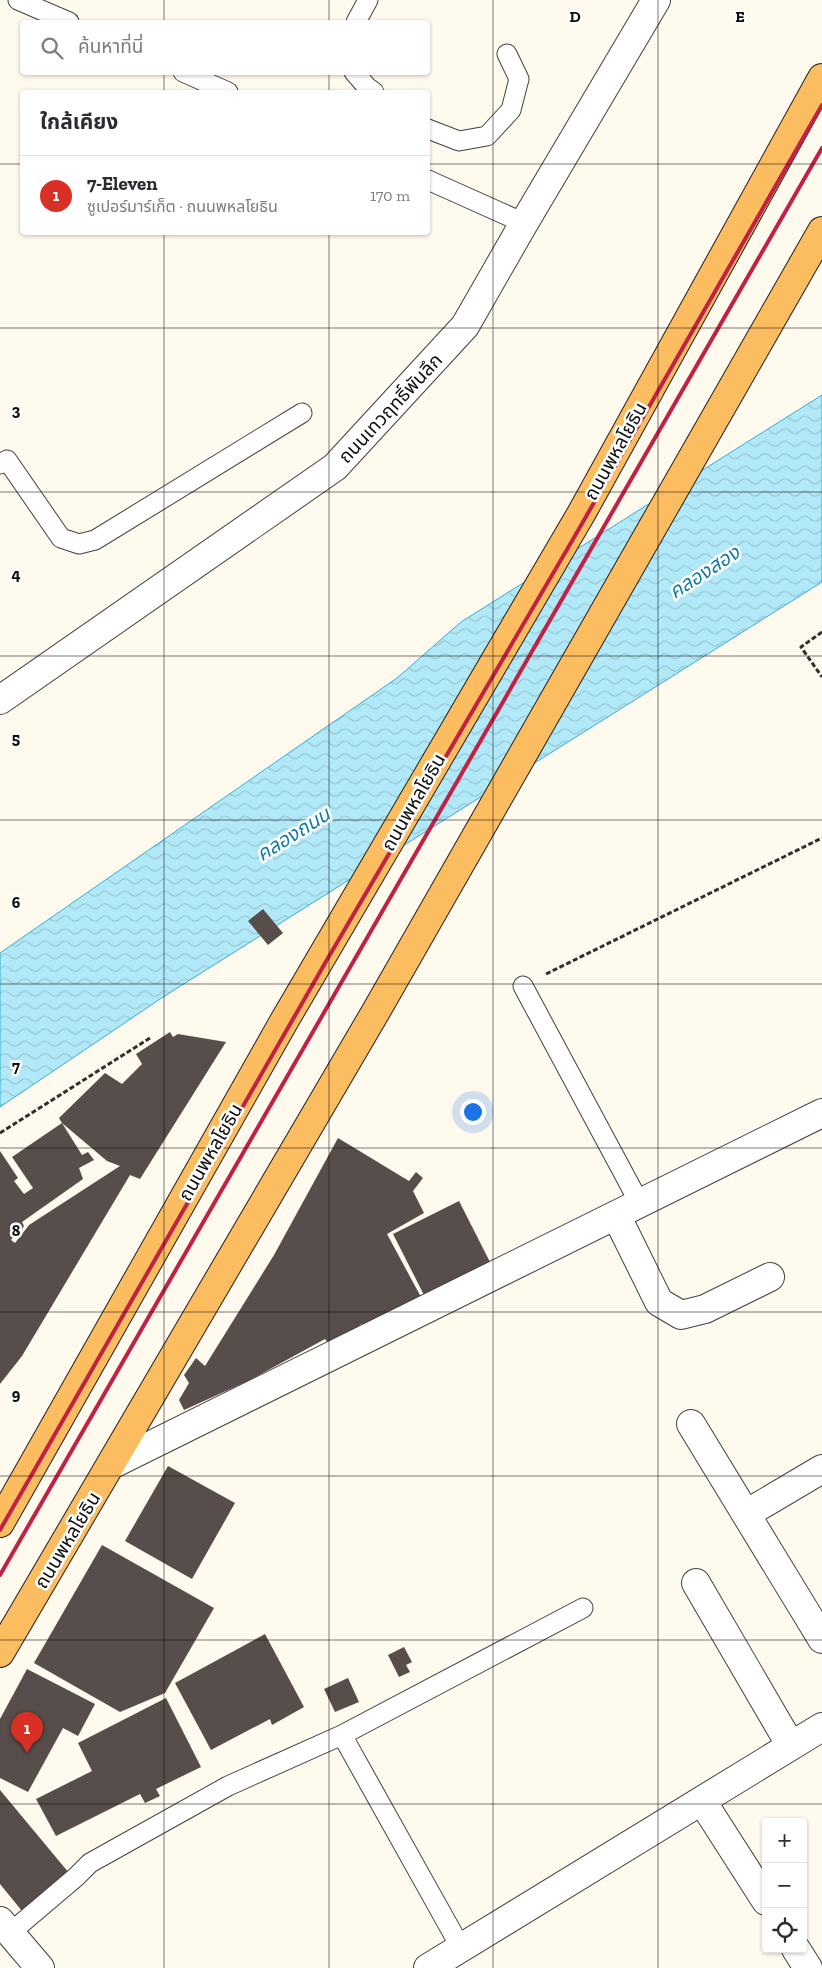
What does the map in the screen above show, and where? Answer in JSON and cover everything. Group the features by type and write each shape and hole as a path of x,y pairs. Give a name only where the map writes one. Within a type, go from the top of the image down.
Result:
{"main road":[{"name":"ถนนพหลโยธิน","path":"0,1523 291,1009 581,514 822,78"},
{"name":"ถนนพหลโยธิน","path":"0,1652 382,1002 822,231"}],"street":[{"name":"ถนนเทวฤทธิ์พันลึก","path":"0,700 335,467 465,326 656,0"},
{"path":"111,1465 822,1114"},
{"path":"628,1209 659,1302 681,1315 705,1309 770,1277"},
{"path":"691,1424 822,1639"},
{"path":"746,1514 822,1469"},
{"path":"696,1583 791,1746"},
{"path":"428,1968 822,1727"},
{"path":"702,1801 762,1895"},
{"path":"5,1927 40,1968"},
{"path":"799,1953 808,1968"}],"lane":[{"path":"18,0 64,20"},
{"path":"357,20 368,0"},
{"path":"430,130 459,141 487,136 511,110 519,79 507,54"},
{"path":"190,75 224,90"},
{"path":"357,75 371,90"},
{"path":"430,181 524,223"},
{"path":"2,457 61,538 79,544 95,540 302,413"},
{"path":"523,986 628,1209"},
{"path":"5,1927 76,1877 90,1863 228,1786 342,1735 583,1608"},
{"path":"342,1735 461,1948"}],"path":[{"path":"822,632 801,647 822,677"},
{"path":"523,986 822,838"},
{"path":"0,1132 150,1038"}],"water":[{"path":"822,395 822,582 163,997 0,1107 0,953 397,678 461,622"}],"building":[{"path":"263,909 283,933 268,945 248,921"},
{"path":"170,1032 173,1037 178,1034 226,1042 140,1179 130,1175 22,1356 0,1384 0,1151 18,1178 14,1181 24,1194 33,1188 12,1157 62,1123 59,1118 105,1073 122,1084 142,1064 136,1054","holes":["62,1123 107,1161 120,1166 29,1225 15,1243 11,1240 15,1234 18,1235 24,1226 22,1222 83,1179 79,1168 94,1160 88,1152 82,1155"]},
{"path":"338,1138 409,1181 416,1172 423,1178 413,1191 424,1213 387,1234 421,1297 367,1328 361,1324 334,1351 325,1339 248,1381 184,1410 179,1400 189,1383 184,1375 196,1358 205,1366 274,1255"},
{"path":"459,1201 491,1264 425,1297 393,1234"},
{"path":"168,1466 235,1503 192,1579 125,1541"},
{"path":"102,1545 214,1608 165,1693 120,1712 34,1663"},
{"path":"265,1634 304,1707 272,1725 270,1719 211,1750 175,1683"},
{"path":"404,1647 412,1662 406,1665 410,1672 399,1677 388,1655"},
{"path":"27,1669 95,1704 78,1736 63,1728 28,1792 0,1778 0,1719"},
{"path":"348,1678 359,1702 335,1712 324,1689"},
{"path":"166,1698 201,1767 156,1789 160,1796 145,1803 140,1794 56,1836 36,1799 92,1771 78,1743"},
{"path":"0,1790 69,1873 22,1911 0,1884"}],"railway":[{"path":"0,1530 328,958 572,541 822,105"},
{"path":"0,1575 822,148"}],"place":[{"name":"7-Eleven","path":"27,1753"}],"water label":[{"name":"คลองสอง","path":"704,572"},
{"name":"คลองถนน","path":"293,834"}]}
